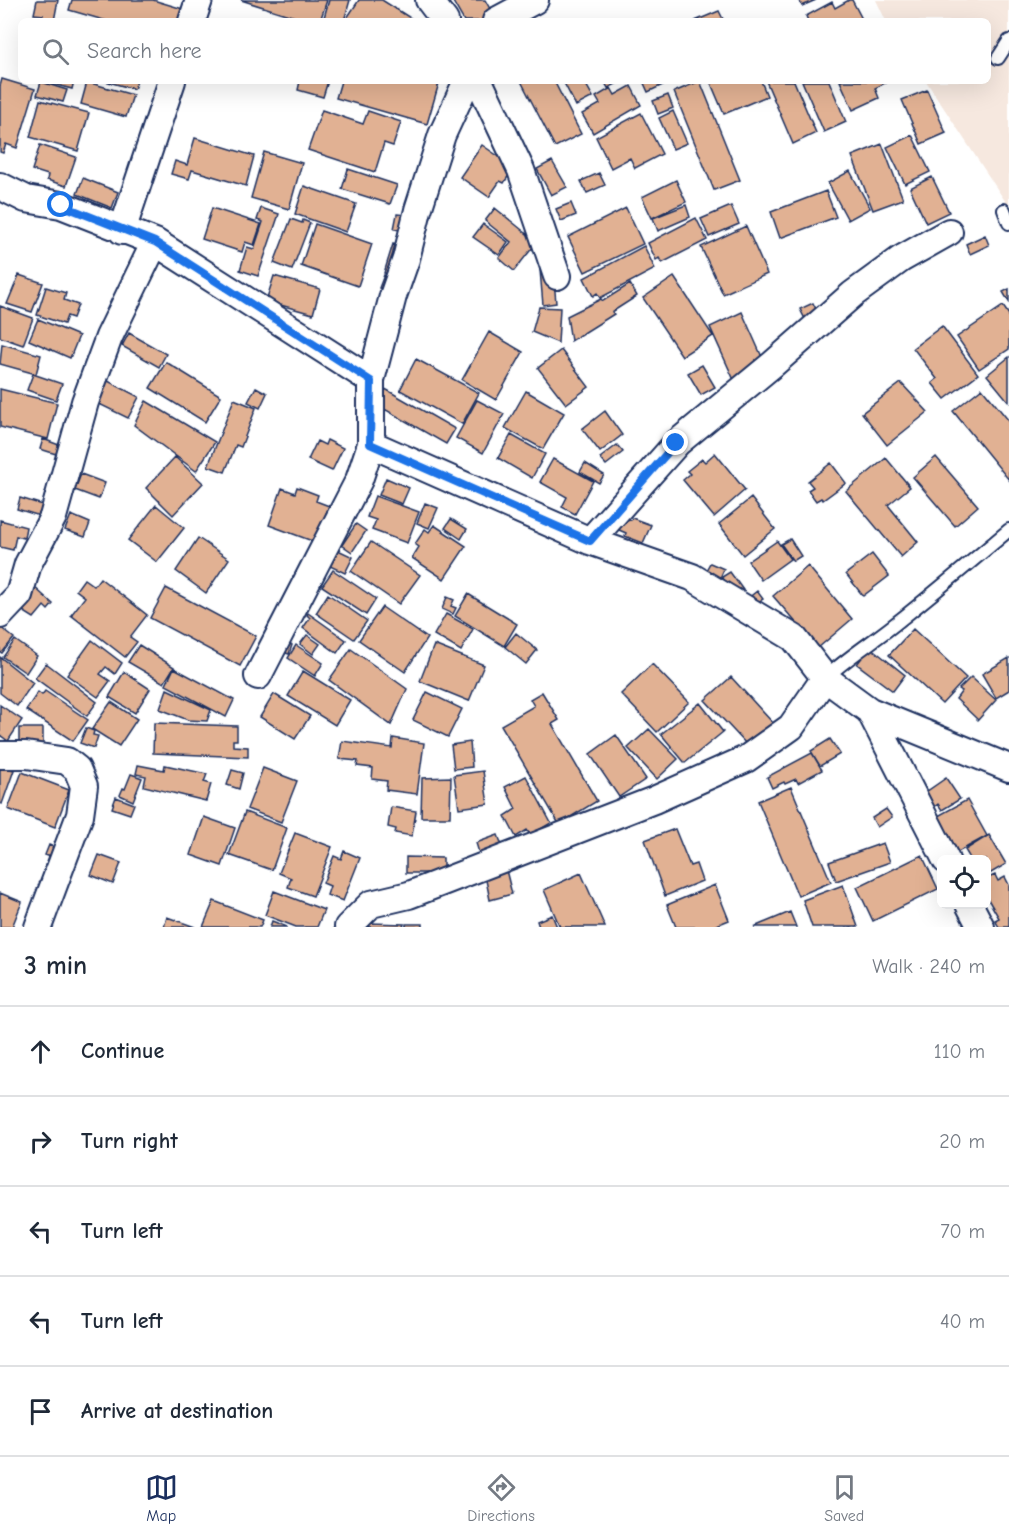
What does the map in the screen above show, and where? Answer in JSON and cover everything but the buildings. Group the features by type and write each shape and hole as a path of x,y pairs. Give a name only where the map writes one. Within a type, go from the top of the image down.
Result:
{"street":[{"path":"193,18 199,0"},
{"path":"429,0 443,18"},
{"path":"502,18 535,0"},
{"path":"122,231 171,84"},
{"path":"258,676 359,480 370,444 371,381 421,200 442,135 466,84"},
{"path":"480,84 521,170 557,276"},
{"path":"0,186 26,199 61,205 122,231 155,242 371,381"},
{"path":"590,541 676,443 773,364 853,294 901,259 949,232"},
{"path":"0,615 19,595 28,564 53,517 85,402 109,337 155,242"},
{"path":"370,444 590,541 692,577 794,638 825,678 870,711 1009,768"},
{"path":"348,927 371,904 409,895 654,800 746,759 791,727 825,678"},
{"path":"870,711 943,855"},
{"path":"0,754 67,761 77,769 84,786 80,815 38,927"},
{"path":"972,909 981,927"}],"lane":[{"path":"998,58 1009,40"},
{"path":"1004,210 1009,223"},
{"path":"825,678 1009,530"}],"shaded area":[{"path":"876,0 1009,0 1009,207 928,84 991,84 991,18 885,18"}],"route":[{"path":"61,205 122,231 155,242 371,381 370,444 590,541 676,443"}]}
